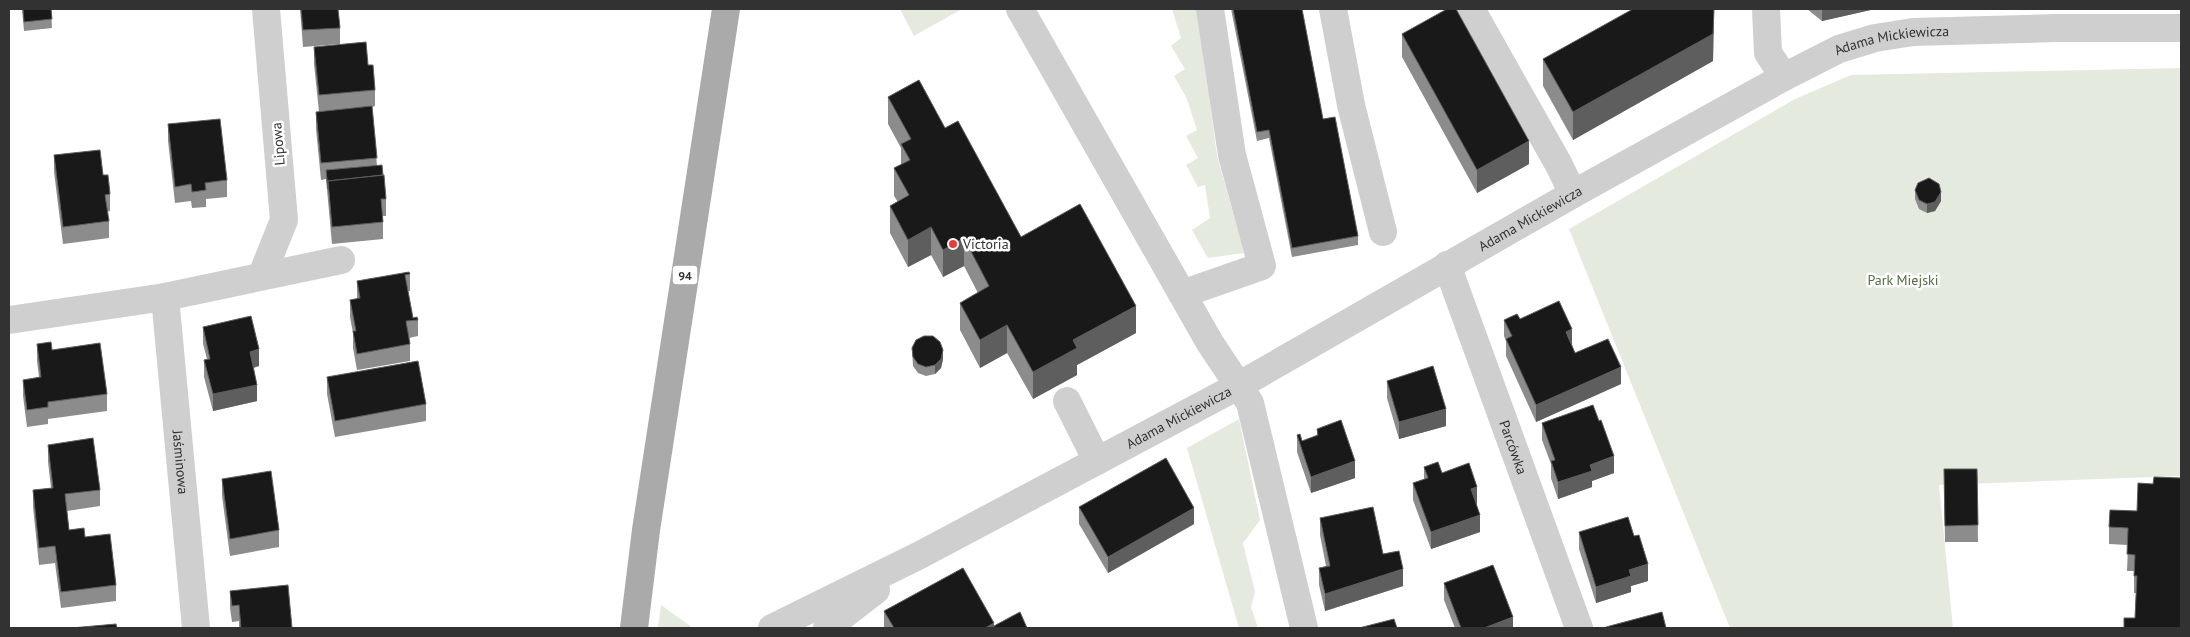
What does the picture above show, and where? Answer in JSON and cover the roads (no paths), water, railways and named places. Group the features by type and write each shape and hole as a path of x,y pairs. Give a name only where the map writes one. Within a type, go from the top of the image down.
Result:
{"main road":[{"name":"94","path":"634,628 646,530 726,9"}],"street":[{"name":"Lipowa","path":"262,275 284,220 266,9"},
{"path":"1020,9 1182,294 1250,403 1304,628"},
{"path":"1182,294 1262,266 1232,155 1210,9"},
{"path":"1333,9 1351,105 1383,232"},
{"path":"1470,9 1559,165 1573,194"},
{"path":"1766,9 1768,52 1784,77"},
{"name":"Adama Mickiewicza","path":"772,628 920,555 1238,386 1573,194 1784,77 1839,49 1875,38 1913,32 2057,28 2181,28"},
{"path":"9,320 165,297 262,275 341,260"},
{"name":"Parcówka","path":"1447,265 1579,628"},
{"name":"Jaśminowa","path":"165,297 196,628"},
{"path":"1067,401 1097,461"},
{"name":"Adama Mickiewicza","path":"827,628 920,555"}],"place":[{"name":"Victoria","path":"953,244"}],"park label":[{"name":"Park Miejski","path":"1903,280"}]}
